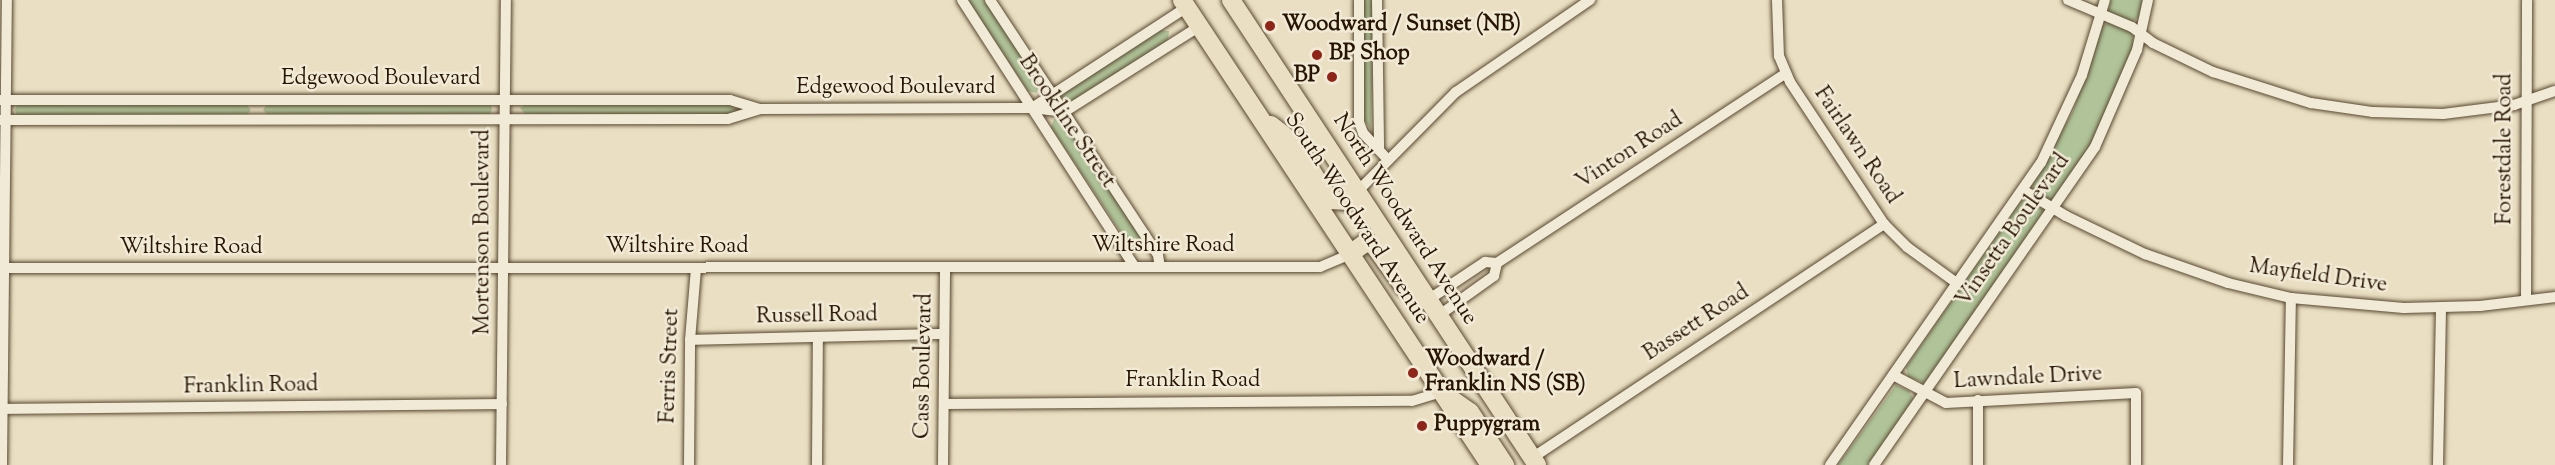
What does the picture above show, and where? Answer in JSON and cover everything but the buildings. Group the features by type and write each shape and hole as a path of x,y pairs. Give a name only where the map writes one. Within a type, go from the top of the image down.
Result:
{"main road":[{"name":"North Woodward Avenue","path":"1231,0 1533,463"},
{"name":"South Woodward Avenue","path":"1185,3 1490,465"},
{"path":"1258,114 1293,142 1330,201 1349,201 1356,193"},
{"path":"1350,254 1365,243 1373,244 1404,287 1428,300"},
{"path":"1441,392 1470,412 1505,465"}],"street":[{"path":"2,465 3,100 7,0"},
{"name":"Mortenson Boulevard","path":"501,465 506,0"},
{"name":"Brookline Street","path":"962,0 1135,267"},
{"name":"Brookline Street","path":"990,0 1158,255 1160,267"},
{"path":"1359,0 1359,122 1363,133 1388,160"},
{"path":"1377,0 1379,149"},
{"path":"1356,193 1471,80 1590,0"},
{"name":"Fairlawn Road","path":"1777,0 1779,56 1785,74 1884,224 1906,247 1958,284"},
{"path":"2068,0 2140,32 2154,43 2232,80 2289,98 2347,110 2443,114 2527,102 2555,91"},
{"name":"Vinsetta Boulevard","path":"1830,465 2023,190 2053,141 2073,97 2105,0"},
{"name":"Vinsetta Boulevard","path":"1874,465 2091,154 2113,112 2137,50 2148,0"},
{"name":"Forestdale Road","path":"2526,299 2527,0"},
{"path":"1032,108 1185,3"},
{"path":"1064,112 1200,26"},
{"name":"Vinton Road","path":"1428,300 1485,262 1497,263 1785,74"},
{"name":"Edgewood Boulevard","path":"3,100 730,100 760,109 1032,108 1064,112"},
{"name":"Edgewood Boulevard","path":"3,120 728,119 760,109"},
{"name":"Mayfield Drive","path":"2023,190 2110,239 2182,268 2292,298 2366,306 2440,308 2555,297"},
{"name":"Bassett Road","path":"1533,463 1884,224"},
{"name":"Wiltshire Road","path":"2,268 1320,267 1350,254"},
{"name":"Vinton Road","path":"1438,316 1494,276 1497,263"},
{"name":"Cass Boulevard","path":"943,465 945,267"},
{"name":"Ferris Street","path":"689,465 690,340 696,268"},
{"path":"2288,465 2292,298"},
{"path":"2438,465 2440,308"},
{"name":"Russell Road","path":"690,340 944,334"},
{"path":"817,465 818,337"},
{"name":"Lawndale Drive","path":"1893,375 1941,402 2136,393 2136,465"},
{"name":"Franklin Road","path":"944,404 1412,401 1441,392"},
{"path":"1978,400 1978,465"},
{"name":"Franklin Road","path":"1,409 502,404"}],"green space":[{"path":"968,0 985,0 1039,83 1037,93 1028,91"},
{"path":"1364,0 1374,0 1371,130 1364,119"},
{"path":"2110,0 2144,0 2142,15 2132,22 2109,13"},
{"path":"2109,22 2131,31 2134,44 2100,127 2081,161 2054,200 2049,200 2034,191 2032,185 2073,111 2102,26"},
{"path":"1159,30 1169,31 1168,40 1071,104 1062,101 1062,93"},
{"path":"268,103 491,105 492,109 490,114 268,115 263,110"},
{"path":"246,104 251,110 246,116 17,115 15,110 17,105"},
{"path":"526,104 731,105 738,110 734,115 525,114 520,108"},
{"path":"1054,119 1062,119 1145,243 1144,249 1132,249 1051,127"},
{"path":"2027,198 2045,210 1925,383 1908,377 1906,367 2021,201"},
{"path":"1896,385 1909,391 1914,400 1870,465 1838,465"}],"place":[{"name":"Woodward / Sunset (NB)","path":"1270,26"},
{"name":"BP Shop","path":"1317,55"},
{"name":"BP","path":"1332,77"},
{"name":"Woodward / Franklin NS (SB)","path":"1413,373"},
{"name":"Puppygram","path":"1422,426"}]}
